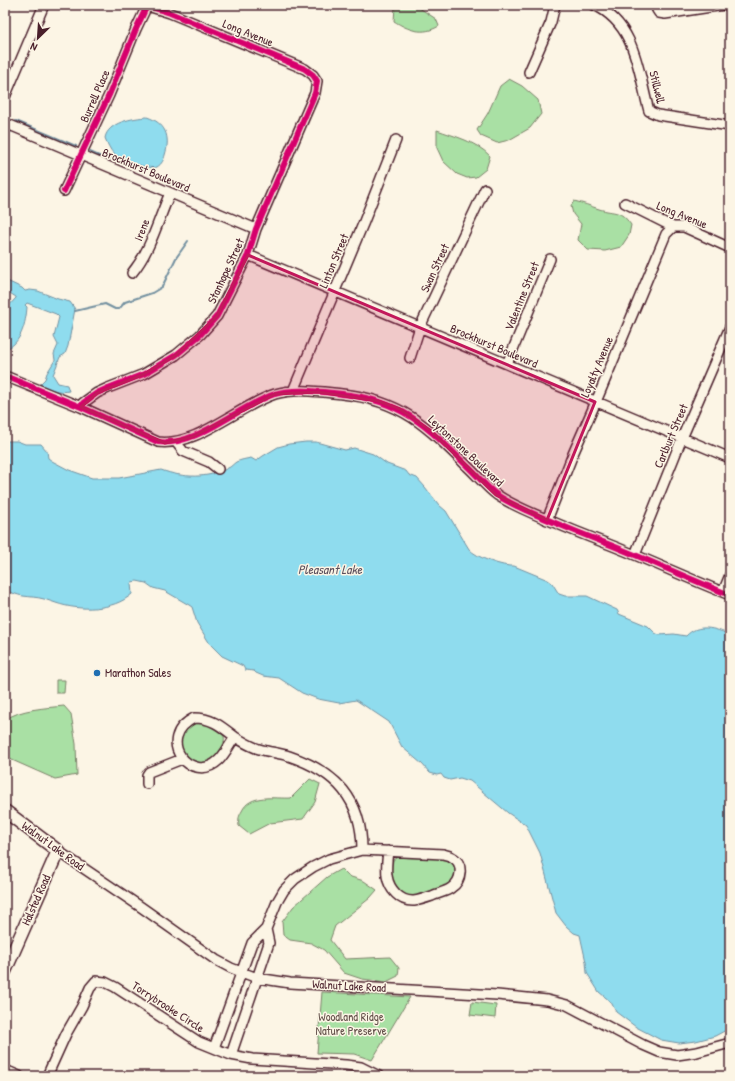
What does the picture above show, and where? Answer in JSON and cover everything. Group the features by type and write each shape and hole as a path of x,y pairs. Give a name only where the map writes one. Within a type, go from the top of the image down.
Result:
{"street":[{"path":"5,97 44,5"},
{"path":"529,72 551,22 555,5"},
{"name":"Stillwell","path":"594,5 613,17 623,28 641,70 649,110 658,115 730,126"},
{"path":"660,5 657,10 659,14 724,5"},
{"name":"Long Avenue","path":"144,10 151,7 184,19 306,69 317,81"},
{"name":"Burrell Place","path":"64,191 109,94 144,10"},
{"name":"Stanhope Street","path":"81,408 84,403 97,393 144,374 176,355 200,335 217,316 248,255 256,229 315,93 317,81"},
{"name":"Brockhurst Boulevard","path":"5,123 256,229"},
{"name":"Linton Street","path":"293,391 396,140"},
{"name":"Swan Street","path":"410,358 420,327 484,189"},
{"name":"Irene","path":"132,273 146,252 170,193"},
{"name":"Long Avenue","path":"625,203 673,227 684,228 730,248"},
{"name":"Loyalty Avenue","path":"547,520 573,454 666,234 673,227"},
{"name":"Brockhurst Boulevard","path":"248,255 730,458"},
{"name":"Valentine Street","path":"507,364 550,259"},
{"name":"Carlburt Street","path":"635,555 682,438 730,327"},
{"name":"Leytonstone Boulevard","path":"5,376 158,442 176,442 192,437 275,394 293,391 344,394 378,400 400,409 431,431 496,495 547,520 635,555 726,594"},
{"path":"176,442 183,451 209,462 218,469"},
{"path":"726,594 730,575"},
{"path":"235,737 219,760 212,765 205,767 196,767 189,764 182,759 177,748 177,735 183,725 194,718 203,718 211,720 235,737 258,749 291,757 313,767 331,777 353,803 362,834 362,850"},
{"path":"147,784 147,775 149,772 182,759"},
{"name":"Walnut Lake Road","path":"5,811 58,851 216,960 257,978 290,983 498,995 547,1000 567,1005 659,1052 677,1054 697,1052 730,1043"},
{"path":"214,1048 252,943 266,929 277,902 284,890 295,879 313,867 329,859 362,850 388,851 443,854 452,856 458,863 460,873 459,878 452,888 437,894 413,901 403,898 396,894 389,883 387,870 388,851"},
{"name":"Halsted Road","path":"5,971 58,851"},
{"path":"231,1055 269,943 266,929"},
{"name":"Torrybrooke Circle","path":"47,1076 66,1034 82,1006 90,988 96,981 105,982 115,987 199,1042 231,1055 252,1059 361,1067 379,1076"},
{"path":"5,1070 19,1076"}],"highlighted area":[{"path":"248,255 595,402 547,520 496,495 431,431 400,409 378,401 318,392 275,394 192,437 165,443 81,407 97,393 144,374 176,355 217,316"}],"green space":[{"path":"398,5 415,5 436,19 439,26 427,31 416,31 405,27 394,21 395,7"},
{"path":"509,79 522,86 538,100 541,114 530,128 509,140 497,143 481,136 477,130 488,113 500,86"},
{"path":"437,130 465,140 485,151 490,156 486,169 476,177 467,178 457,174 443,161 437,148"},
{"path":"574,201 624,216 631,225 629,235 621,247 605,251 588,250 578,240 581,224 573,214 571,206"},
{"path":"56,680 65,680 64,693 56,693"},
{"path":"64,706 71,714 76,744 77,775 55,779 12,760 5,753 5,720 25,711"},
{"path":"197,722 210,724 224,736 224,743 221,750 211,762 194,764 179,749 181,732"},
{"path":"310,779 320,784 315,802 303,819 270,823 249,834 239,826 240,814 246,805 257,799 291,798"},
{"path":"399,856 446,858 453,864 456,870 455,879 447,887 417,897 407,896 401,893 394,886 391,874 393,860"},
{"path":"341,869 348,876 364,881 377,890 370,898 335,926 330,940 345,959 390,957 399,968 398,976 386,982 362,979 344,973 324,950 311,943 290,940 283,935 282,922 293,907 327,877"},
{"name":"Woodland Ridge Nature Preserve","path":"322,992 410,997 372,1060 354,1054 317,1053"},
{"path":"472,1002 496,1005 495,1018 470,1015"}],"water":[{"path":"147,117 158,123 165,131 167,136 165,157 157,167 153,168 128,162 117,156 111,151 105,138 111,128 122,122 135,118"},
{"path":"5,280 25,291 38,291 70,302 75,309 68,346 65,354 60,357 53,375 58,383 67,385 69,391 54,390 40,384 45,379 55,360 54,354 58,345 54,337 59,317 56,314 27,303 25,305 27,307 22,332 15,343 5,349 5,310 16,297 5,290"},
{"name":"Pleasant Lake","path":"5,441 17,441 25,444 41,444 47,451 48,458 52,461 69,470 92,478 119,478 161,470 178,475 204,476 220,472 241,460 251,458 256,461 278,447 306,442 316,442 345,450 354,448 373,454 387,464 406,471 409,475 417,478 439,505 446,511 469,549 484,559 503,565 514,566 548,580 552,583 559,594 565,596 587,596 617,610 619,614 648,626 659,635 674,634 686,636 696,629 707,628 718,630 730,635 730,1028 715,1036 696,1041 679,1043 661,1040 636,1027 616,1012 611,1002 599,992 587,973 580,935 574,933 566,926 556,913 540,853 526,825 508,813 470,781 460,778 450,780 444,778 441,774 437,775 430,773 402,747 389,722 356,700 339,703 318,699 302,693 279,678 263,676 254,671 245,670 243,666 222,656 210,644 197,623 192,607 165,591 153,588 146,583 137,581 132,582 132,594 124,600 115,604 96,608 65,606 41,598 23,596 5,591"}],"waterway":[{"path":"16,121 76,146"},
{"path":"5,134 12,131"},
{"path":"90,152 108,160 114,155"},
{"path":"75,311 105,304 115,309 119,309 125,302 152,293 162,287 176,258 188,241"}],"cycle path":[{"path":"64,191 109,95 146,8 151,7 170,13 305,69 313,75 317,81 315,93 256,229 248,255 217,316 200,335 176,355 144,374 97,393 83,403 81,407"},
{"path":"5,376 81,407 158,442 173,442 188,438 261,400 283,392 326,392 363,397 381,402 412,417 425,427 453,452 489,488 509,502 533,514 730,595"}],"place":[{"name":"Marathon Sales","path":"97,673"}]}
